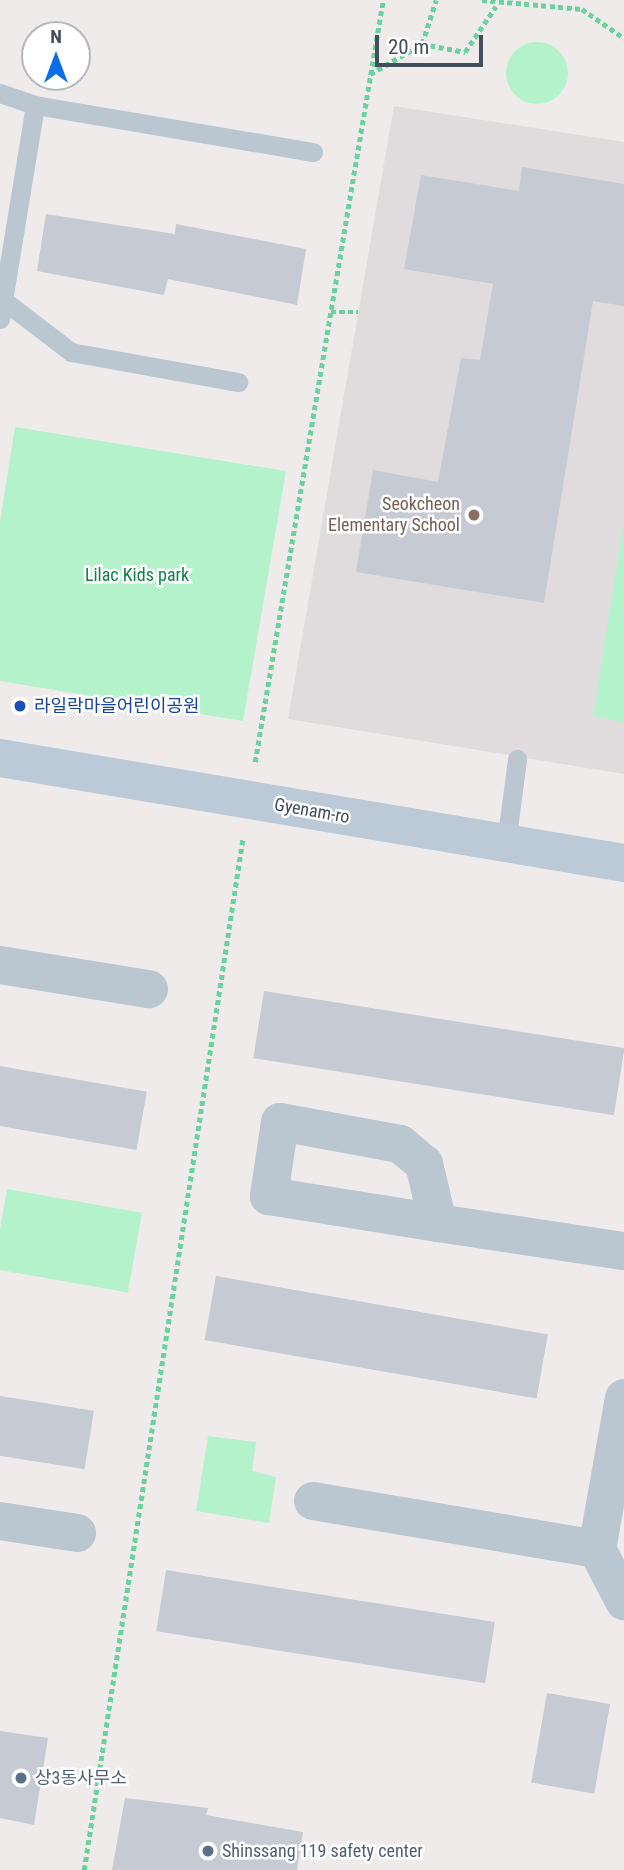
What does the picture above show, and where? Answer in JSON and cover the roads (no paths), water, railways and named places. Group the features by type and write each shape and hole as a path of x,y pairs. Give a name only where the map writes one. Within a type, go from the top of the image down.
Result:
{"street":[{"name":"Gyenam-ro","path":"0,758 624,863"},
{"path":"0,965 149,989"},
{"path":"438,1223 624,1251"},
{"path":"624,1398 597,1549 624,1601"},
{"path":"313,1501 597,1549"},
{"path":"0,1521 77,1533"}],"lane":[{"path":"0,93 35,105 313,152"},
{"path":"35,105 2,309 71,352 238,382"},
{"path":"506,844 517,759"}],"place":[{"name":"Seokcheon Elementary School","path":"474,515"},
{"name":"라일락마을어린이공원","path":"20,706"},
{"name":"상3동사무소","path":"21,1778"},
{"name":"Shinssang 119 safety center","path":"208,1851"}],"park label":[{"name":"Lilac Kids park","path":"137,575"}]}
